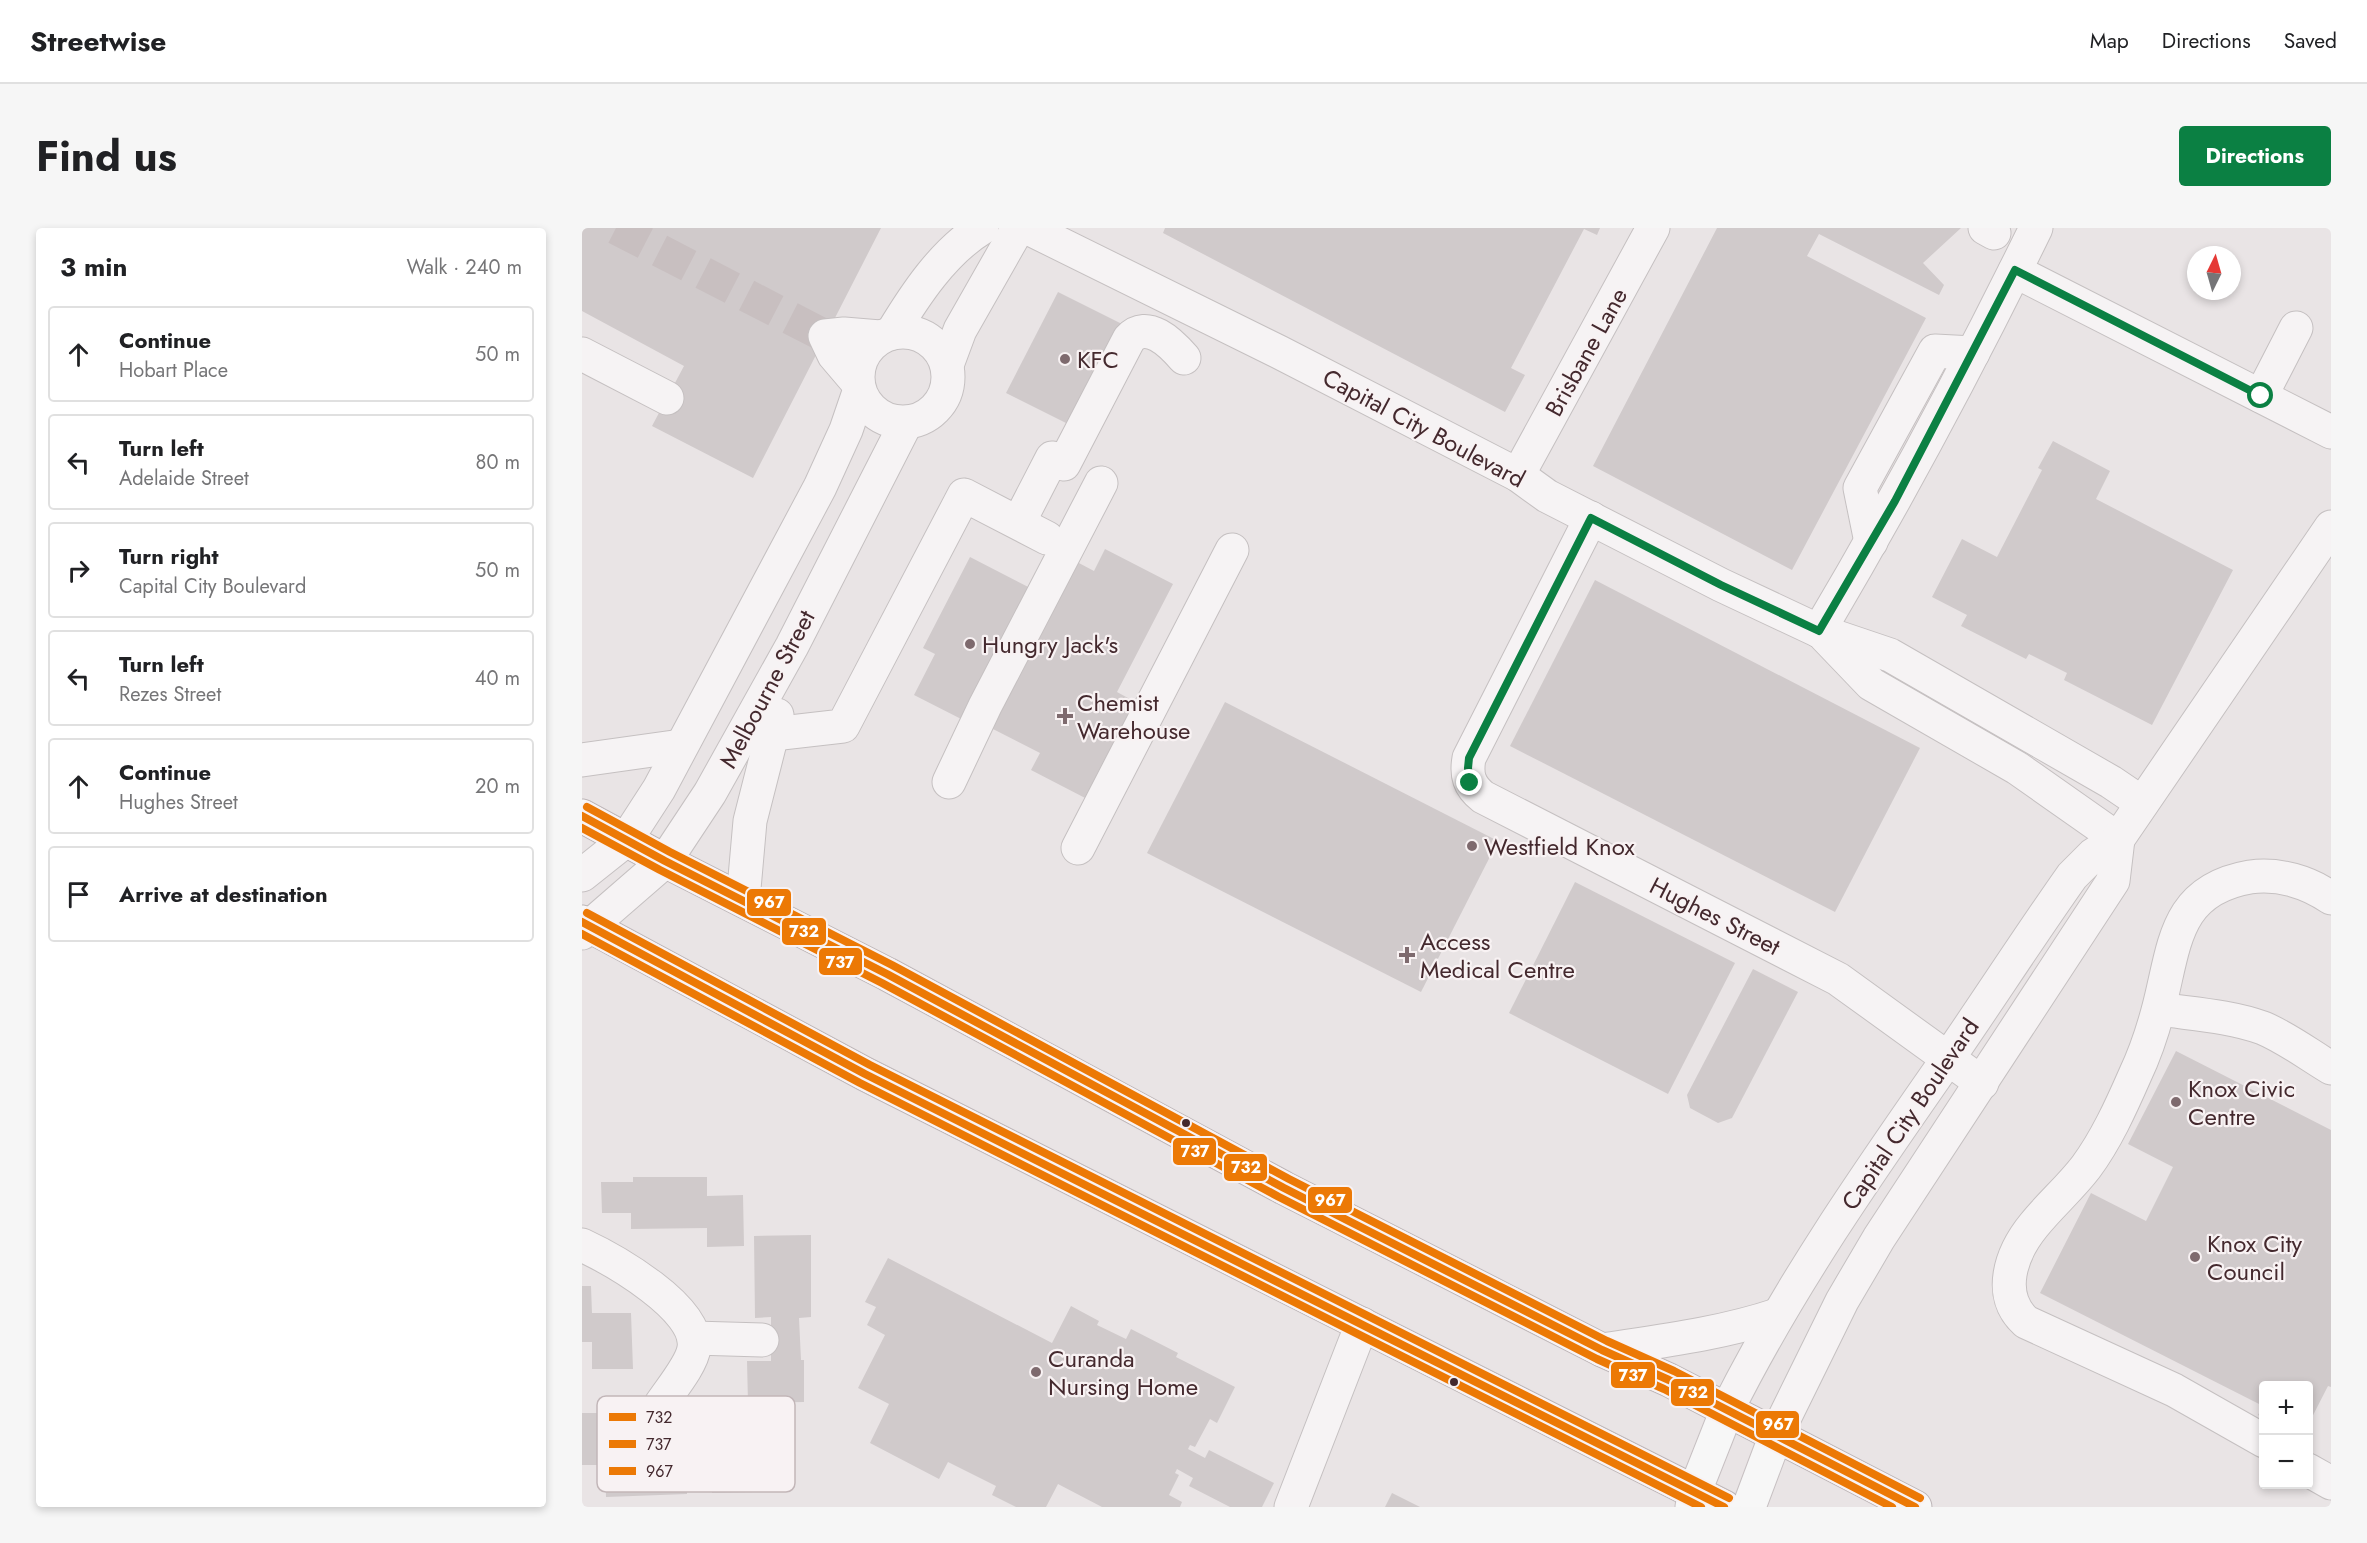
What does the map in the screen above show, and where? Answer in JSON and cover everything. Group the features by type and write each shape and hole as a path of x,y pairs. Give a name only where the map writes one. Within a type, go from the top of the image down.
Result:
{"main road":[{"path":"582,816 887,974 1284,1188 1602,1350 1669,1380 1915,1507"},
{"path":"585,927 865,1074 1654,1473 1694,1499 1724,1507"},
{"path":"1694,1499 1727,1410"},
{"path":"1749,1507 1776,1435"}],"street":[{"path":"947,365 960,330 1018,228"},
{"name":"Capital City Boulevard","path":"1028,228 1279,352 1518,475 1547,496 1721,585 1819,631 1890,655 2111,782 2142,803"},
{"name":"Brisbane Lane","path":"1518,475 1653,228"},
{"path":"1819,631 1871,542 1973,353 2036,228"},
{"path":"963,235 982,290"},
{"path":"886,335 906,332 920,334 937,347 947,365 949,378 947,391 941,402 926,416 906,423 883,418 873,411 858,387 858,369 869,346 886,335 963,235"},
{"path":"2015,270 2331,432"},
{"path":"2261,396 2296,328"},
{"path":"1045,591 1039,563 1040,552 1128,339 1135,333 1148,331 1173,346 1184,358"},
{"path":"582,354 667,398"},
{"name":"Melbourne Street","path":"582,875 626,840 659,789 820,487 846,430 858,387"},
{"name":"Melbourne Street","path":"743,900 759,735 792,646 906,423"},
{"path":"1019,522 1074,470"},
{"path":"949,782 985,706 1045,591 1074,470"},
{"path":"759,735 843,726 964,495 1047,538"},
{"name":"Hughes Street","path":"1591,518 1469,758 1470,783 1475,791 1838,980 1948,1058"},
{"path":"2118,839 2331,527"},
{"path":"1078,848 1232,550"},
{"name":"Capital City Boulevard","path":"1819,631 1871,684 2017,768 2118,839"},
{"name":"Melbourne Street","path":"585,927 665,861 710,793 759,735"},
{"path":"582,759 681,746"},
{"name":"Capital City Boulevard","path":"1727,1410 1777,1315 1881,1154 2072,876 2093,855 2118,839"},
{"name":"Capital City Boulevard","path":"1776,1435 1842,1301 1879,1238 2113,881 2118,839"},
{"path":"2259,1438 2164,1386 2026,1322 2017,1314 2009,1295 2011,1270 2020,1245 2041,1217 2085,1168 2100,1146 2136,1074 2159,1009 2173,945 2180,927 2203,895 2234,880 2273,877 2304,882 2331,898"},
{"path":"2159,1009 2224,1018 2255,1025 2284,1038 2331,1068"},
{"path":"1948,1058 1982,1083"},
{"path":"582,1245 635,1277 668,1300 680,1312 694,1338 691,1358 667,1396"},
{"path":"1602,1350 1705,1334 1748,1325 1777,1315"},
{"path":"1291,1507 1362,1324"},
{"path":"694,1338 762,1340"},
{"path":"2313,1473 2331,1483"}],"building":[{"path":"582,228 881,228 753,478 652,426 684,366 582,311"},
{"path":"1165,228 1600,228 1597,235 1584,229 1511,368 1525,375 1505,412 1163,233"},
{"path":"1717,228 1961,228 1923,263 1944,285 1939,295 1819,234 1807,256 1926,318 1792,570 1593,466"},
{"name":"KFC","path":"1058,292 1124,325 1072,426 1006,393"},
{"path":"2053,441 2110,471 2096,499 2233,570 2152,725 2064,680 2067,673 2029,654 2026,659 1961,626 1967,615 1932,597 1962,539 1997,557 2042,470 2038,468"},
{"name":"Chemist Warehouse","path":"1105,549 1173,584 1117,692 1139,704 1089,800 1031,770 1040,753 991,728 1077,562 1094,571"},
{"name":"Hungry Jack's","path":"970,557 1036,591 969,723 914,695 935,654 923,648"},
{"path":"1595,580 1920,748 1835,912 1510,746"},
{"path":"1225,702 1498,841 1421,992 1147,853"},
{"path":"1575,882 1735,963 1668,1094 1509,1013"},
{"path":"1753,969 1798,992 1732,1118 1718,1123 1690,1108 1687,1095"},
{"name":"Knox City Council","path":"2176,1051 2331,1130 2331,1387 2328,1386 2313,1415 2313,1381 2259,1381 2259,1404 2040,1293 2091,1193 2146,1221 2173,1167 2128,1144"},
{"path":"633,1177 707,1177 707,1196 743,1195 744,1246 707,1247 707,1228 631,1229 631,1213 602,1213 601,1182 633,1182"},
{"path":"811,1235 811,1317 799,1318 801,1360 804,1360 804,1402 795,1402 795,1396 748,1396 747,1361 771,1361 771,1317 755,1318 754,1236"},
{"name":"Curanda Nursing Home","path":"888,1258 1052,1343 1071,1306 1099,1321 1097,1325 1126,1339 1131,1329 1178,1353 1176,1357 1235,1387 1217,1423 1210,1419 1195,1447 1190,1445 1188,1449 1205,1458 1209,1450 1274,1483 1262,1507 1230,1507 1189,1486 1193,1478 1177,1469 1175,1473 1179,1475 1169,1495 1182,1502 1180,1507 1102,1507 1058,1484 1046,1507 1016,1507 992,1495 996,1486 948,1462 939,1479 870,1443 889,1404 858,1388 885,1335 867,1325 876,1307 865,1302"},
{"path":"582,1286 591,1286 592,1313 631,1313 633,1369 592,1369 592,1342 582,1342"},
{"path":"582,1413 597,1413 597,1465 582,1465"},
{"path":"606,1492 687,1492 687,1494 606,1497"},
{"path":"1392,1493 1420,1507 1385,1507"}],"tunnel":[{"path":"616,228 825,336"}],"transit line":[{"name":"967","path":"587,807 892,965 1289,1179 1607,1341 1674,1371 1920,1498"},
{"name":"732","path":"582,816 887,974 1284,1188 1602,1350 1669,1380 1915,1507"},
{"name":"737","path":"582,828 882,983 1279,1197 1597,1359 1664,1389 1892,1507"},
{"name":"967","path":"587,913 870,1065 1729,1498"},
{"name":"732","path":"582,922 865,1074 1724,1507"},
{"name":"737","path":"582,934 860,1083 1701,1507"}],"place":[{"name":"KFC","path":"1065,359"},
{"name":"Hungry Jack's","path":"970,644"},
{"name":"Chemist Warehouse","path":"1065,716"},
{"name":"Westfield Knox","path":"1472,846"},
{"name":"Access Medical Centre","path":"1407,955"},
{"name":"Knox Civic Centre","path":"2176,1102"},
{"name":"Knox City Council","path":"2195,1257"},
{"name":"Curanda Nursing Home","path":"1036,1372"}],"route":[{"path":"1470,783 1469,758 1591,518 1721,585 1819,631 1895,501 2015,270 2095,313 2261,396"}]}
